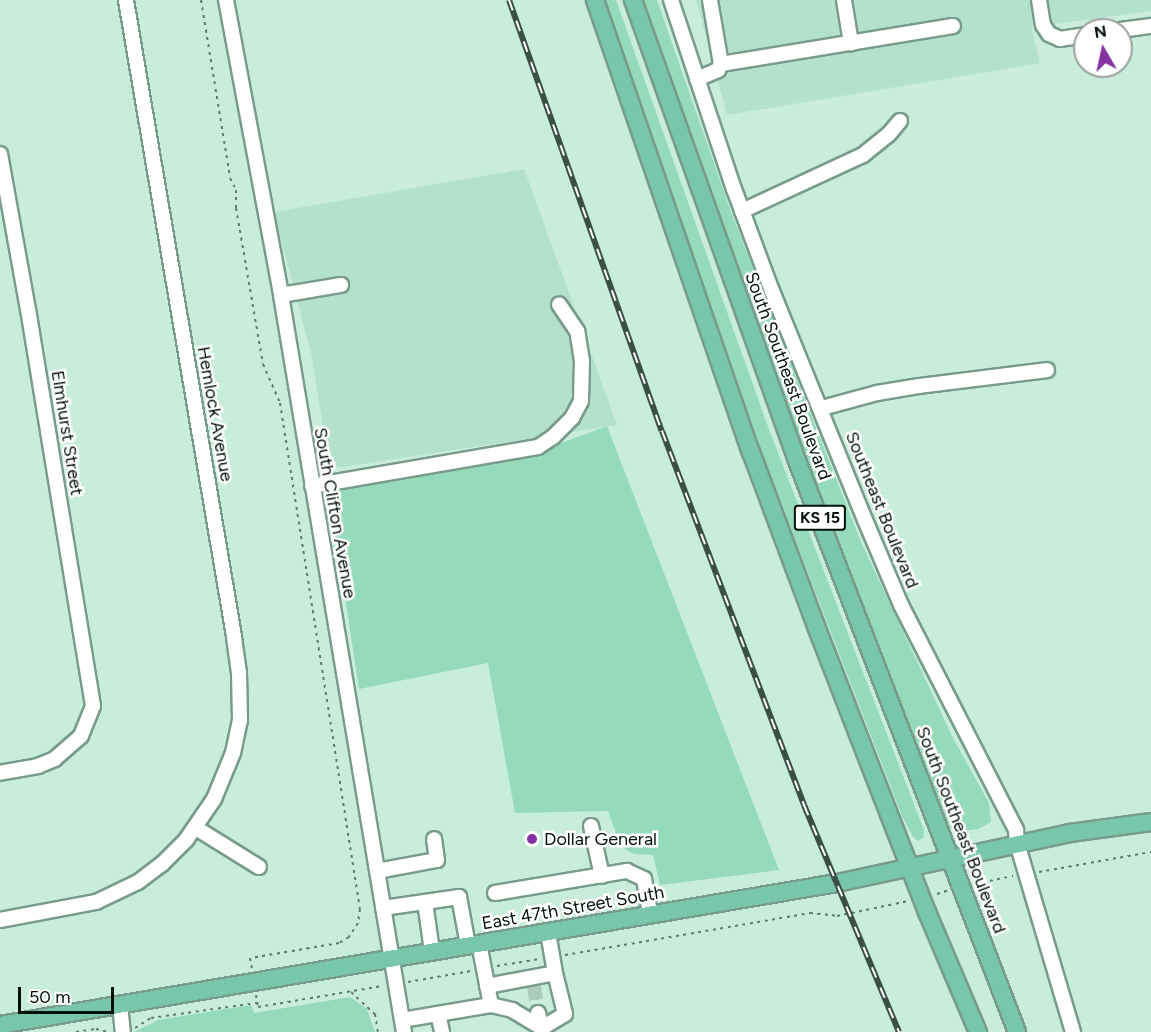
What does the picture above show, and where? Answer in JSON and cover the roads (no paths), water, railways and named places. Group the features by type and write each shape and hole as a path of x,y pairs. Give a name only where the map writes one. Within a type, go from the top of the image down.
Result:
{"main road":[{"name":"KS 15","path":"595,0 751,452 909,866 978,1032"},
{"name":"South Southeast Boulevard","path":"633,0 796,458 1017,1032"},
{"name":"East 47th Street South","path":"0,1025 837,883 1017,843 1151,822"}],"street":[{"name":"Hemlock Avenue","path":"0,920 84,906 138,882 162,864 196,828 214,800 233,753 240,720 239,673 126,0"},
{"name":"South Clifton Avenue","path":"226,0 281,295 403,1026"},
{"name":"Southeast Boulevard","path":"672,0 742,211 772,291 901,605 1016,830 1017,843 1026,875 1072,1029"},
{"path":"697,79 718,70 721,64 710,0"},
{"path":"844,0 851,43"},
{"path":"1039,0 1043,25 1049,34 1060,39 1073,37"},
{"path":"721,64 953,26"},
{"path":"1133,28 1151,26"},
{"path":"742,211 863,155 888,135 900,121"},
{"name":"Elmhurst Street","path":"0,154 93,699 90,717 81,736 55,759 38,766 0,773"},
{"path":"281,295 341,285"},
{"path":"312,486 538,447 553,437 572,418 581,401 581,340 559,304"},
{"path":"822,408 877,393 1047,370"},
{"path":"591,826 602,876"},
{"path":"196,828 260,867"},
{"path":"377,871 437,860 434,839"},
{"path":"495,893 627,872 644,879 651,914"},
{"path":"383,908 459,897 483,969 491,1005"},
{"path":"425,902 432,951"},
{"path":"543,1030 565,1014 548,932"},
{"path":"487,986 533,982 555,973"},
{"path":"116,1032 120,1005"},
{"path":"403,1026 438,1014 491,1005 512,1010 543,1030"},
{"path":"538,1013 543,1030"},
{"path":"438,1014 442,1032"}],"tunnel":[{"path":"534,986 538,1013"}],"railway":[{"path":"509,0 662,431 804,805 899,1032"}],"place":[{"name":"Dollar General","path":"532,839"}]}
